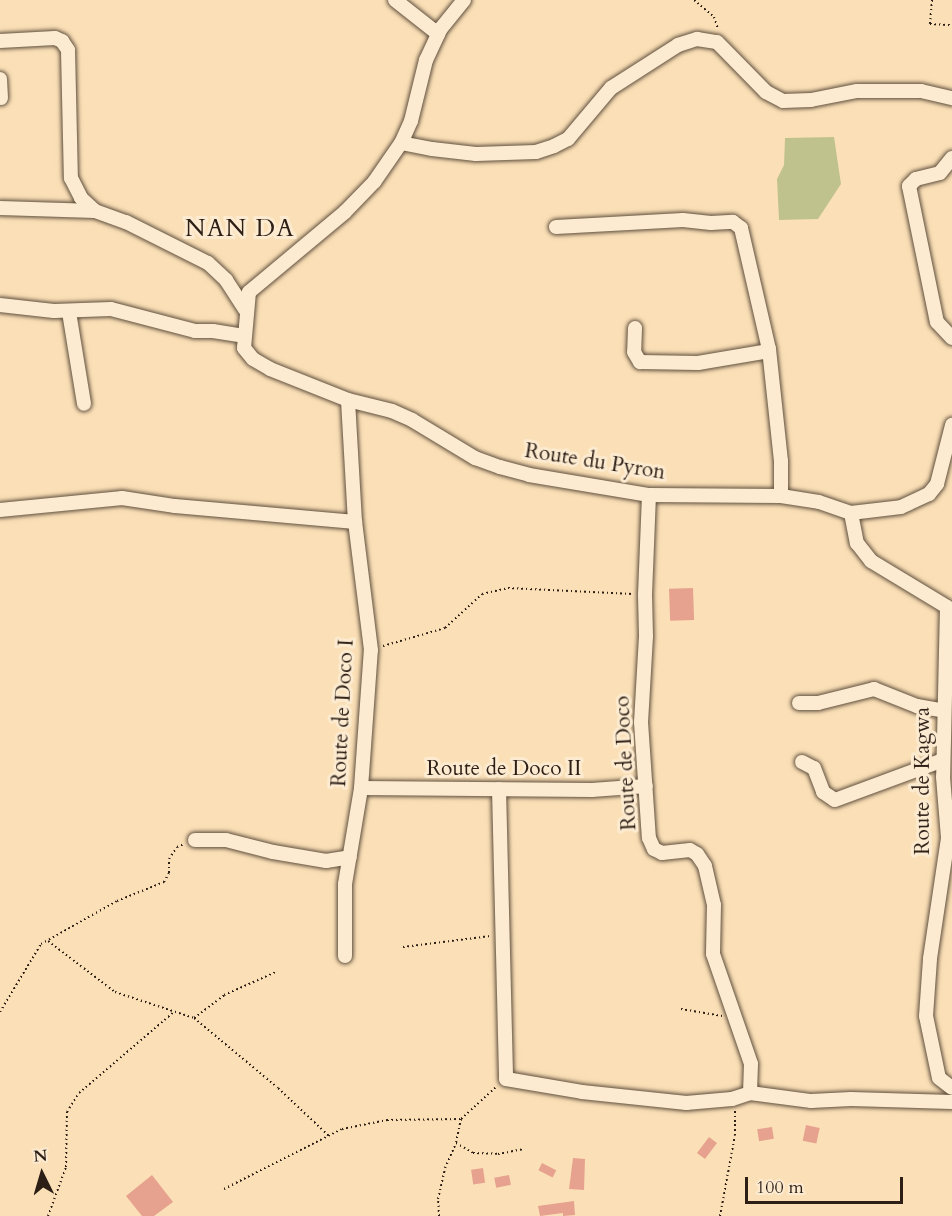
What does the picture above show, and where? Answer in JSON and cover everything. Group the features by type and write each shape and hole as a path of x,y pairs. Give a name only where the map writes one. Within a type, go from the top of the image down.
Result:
{"street":[{"path":"395,0 438,34"},
{"path":"0,305 69,312 111,309 176,327 244,336 245,309 249,292 345,212 374,182 401,143 411,121 426,60 438,34 464,0"},
{"path":"0,41 55,38 62,41 68,50 71,178 81,198 95,211"},
{"path":"401,143 476,154 536,152 568,139 611,88 678,45 697,39 710,39 765,92 783,101 811,100 857,92 921,91 952,98"},
{"path":"0,79 1,98"},
{"path":"952,158 935,176 916,179 909,186 937,322 952,338"},
{"path":"2,205 95,211 126,222 208,264 226,280 245,309"},
{"path":"556,227 620,222 733,222 741,228 746,240 769,351 781,461 781,496"},
{"path":"69,312 84,404"},
{"path":"635,328 634,352 640,362 698,363 769,351"},
{"name":"Route du Pyron","path":"244,336 244,348 262,364 348,400 392,411 412,420 475,458 529,475 649,495 781,496 819,502 851,513 901,507 929,494 937,484 952,425"},
{"name":"Route de Doco I","path":"345,956 345,884 361,789 372,651 356,522 348,400"},
{"name":"Route de Doco","path":"649,495 645,595 646,636 640,722 649,838 654,849 662,853 690,850 697,854 705,866 714,905 713,954 751,1064 750,1093"},
{"path":"0,510 122,498 175,506 356,522"},
{"name":"Route de Kagwa","path":"851,513 857,543 871,561 947,607 943,760 948,838 930,959 926,1016 939,1078 952,1088"},
{"path":"799,704 807,705 874,689 917,706 944,711"},
{"path":"802,762 814,768 823,792 835,800 943,760"},
{"name":"Route de Doco II","path":"361,789 592,790 646,786"},
{"path":"499,789 506,1078 582,1092 686,1103 732,1099 750,1093 811,1101 851,1099 952,1102"},
{"path":"195,840 226,840 273,852 326,861 350,857"}],"path":[{"path":"694,0 714,17 724,50"},
{"path":"932,0 930,24 952,25"},
{"path":"372,651 445,628 482,594 508,588 645,595"},
{"path":"0,1012 41,944 117,901 164,882 169,873 169,859 177,847 195,840"},
{"path":"404,947 487,938 502,929"},
{"path":"48,941 115,992 194,1018 279,1088 329,1136"},
{"path":"194,1018 224,995 276,972"},
{"path":"681,1009 736,1018"},
{"path":"48,1216 66,1167 67,1112 79,1093 174,1012"},
{"path":"439,1216 438,1199 445,1168 456,1143 461,1119 506,1078"},
{"path":"720,1216 735,1135 736,1118 732,1099"},
{"path":"224,1189 342,1129 387,1120 461,1119"},
{"path":"456,1143 473,1153 498,1154 523,1149"}],"green space":[{"path":"834,137 841,184 818,219 779,220 777,179 784,165 785,138"}],"building":[{"path":"693,588 694,620 670,621 669,589"},
{"path":"806,1125 820,1128 816,1144 803,1141"},
{"path":"772,1127 774,1139 759,1141 757,1129"},
{"path":"709,1137 717,1143 705,1159 697,1153"},
{"path":"573,1158 585,1159 584,1190 569,1189"},
{"path":"542,1163 556,1170 553,1177 538,1170"},
{"path":"483,1168 485,1183 473,1185 471,1170"},
{"path":"152,1175 173,1202 154,1216 142,1216 126,1196"},
{"path":"509,1175 511,1185 496,1188 494,1178"},
{"path":"574,1201 575,1215 563,1216 563,1213 540,1216 538,1206"}],"district":[{"name":"NAN DA","path":"240,229"}]}
